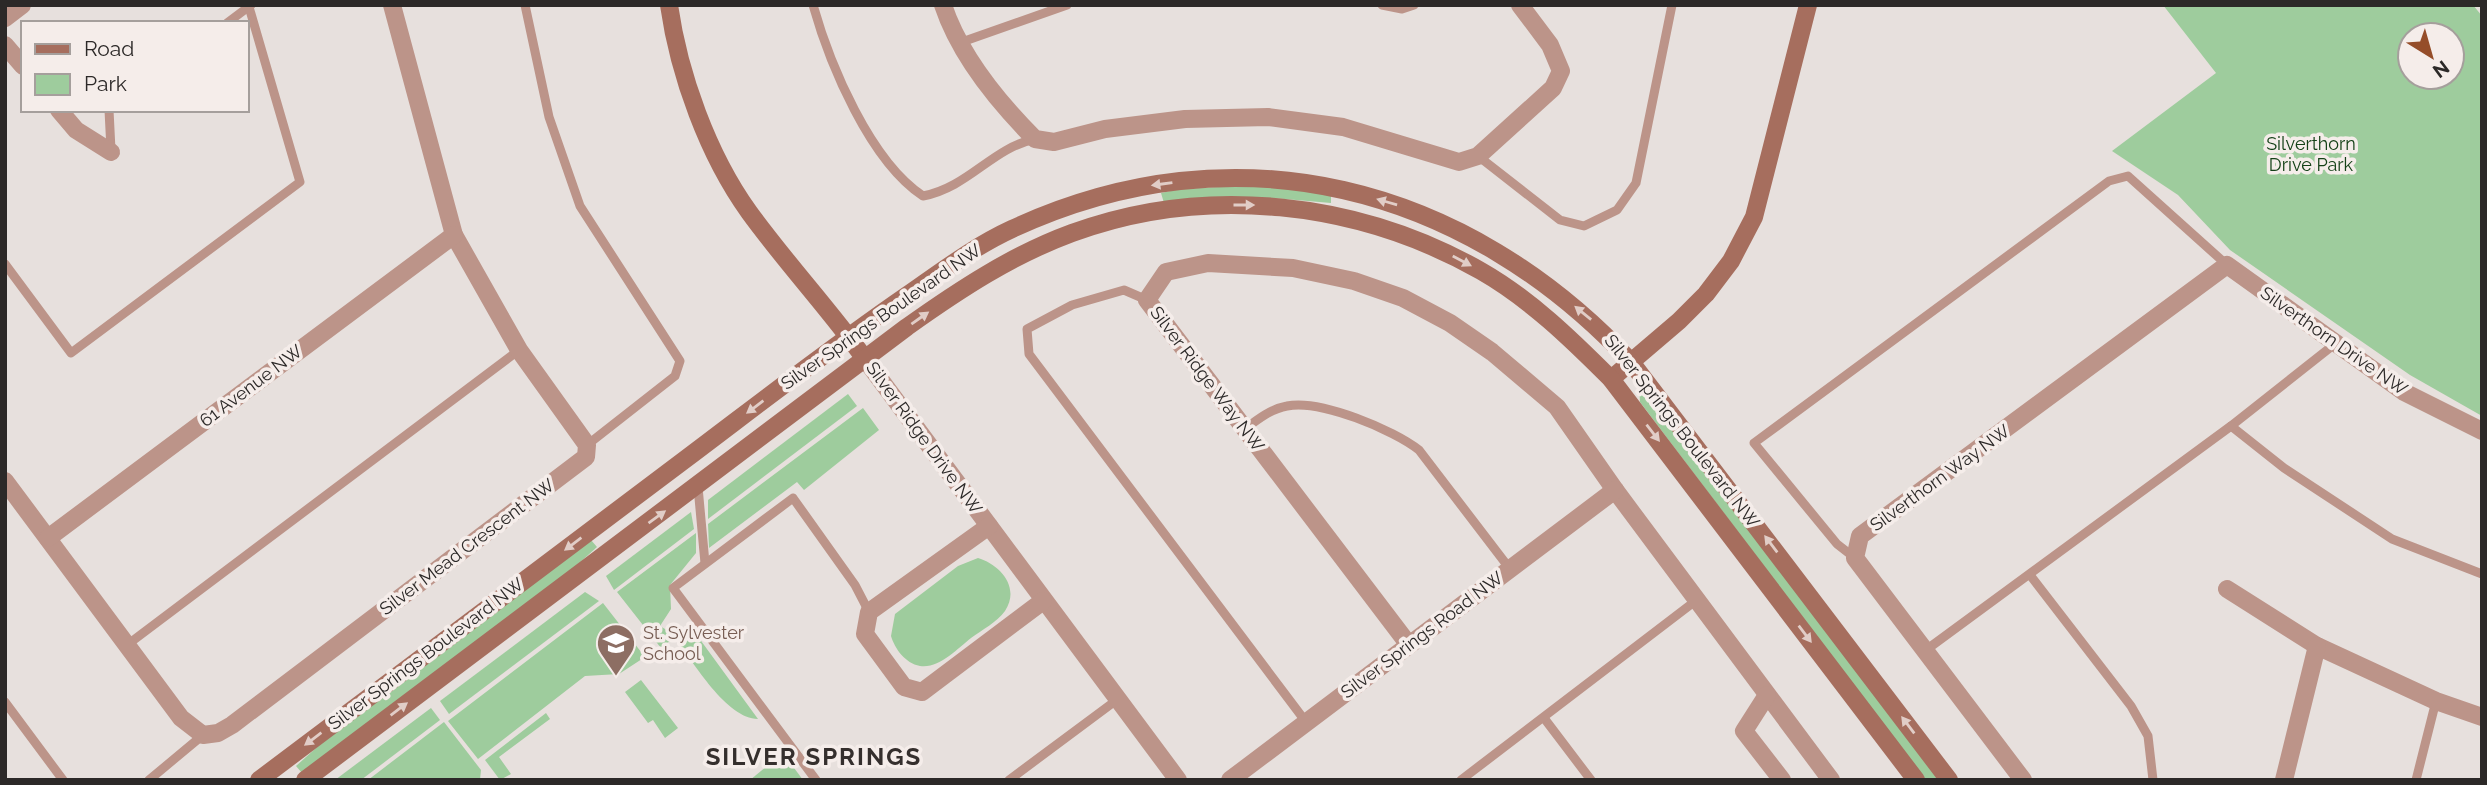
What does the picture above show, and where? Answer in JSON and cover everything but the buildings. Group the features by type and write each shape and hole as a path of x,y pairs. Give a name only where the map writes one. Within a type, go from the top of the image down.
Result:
{"street":[{"path":"5,18 22,5"},
{"path":"392,5 454,235 519,350 587,446"},
{"name":"Silver Ridge Drive NW","path":"669,5 672,28 691,93 718,159 748,211 849,337 1178,780"},
{"path":"943,5 959,43 986,83 1035,139 1054,142 1105,129 1185,119 1268,117 1343,127 1459,162 1478,156 1553,88 1561,71 1550,45 1520,5"},
{"path":"1611,379 1706,294 1731,261 1754,217 1808,5"},
{"path":"5,45 21,64"},
{"path":"61,112 76,131 111,152"},
{"name":"Silver Springs Boulevard NW","path":"259,780 849,337 961,257 1010,230 1065,208 1130,189 1168,183 1252,178 1351,192 1409,209 1460,230 1530,272 1590,318 1631,362 1949,780"},
{"name":"Silver Springs Boulevard NW","path":"305,780 865,359 974,281 1073,233 1148,212 1200,205 1255,204 1350,219 1412,237 1443,251 1511,290 1566,334 1611,379 1916,780"},
{"name":"61 Avenue NW","path":"48,538 454,235"},
{"name":"Silver Ridge Way NW","path":"1409,645 1147,300 1166,272 1208,262 1293,268 1354,281 1403,298 1450,323 1540,390 1557,407 1615,490 1831,780"},
{"name":"Silverthorn Drive NW","path":"2227,265 2404,392 2482,431"},
{"name":"Silverthorn Way NW","path":"1855,558 1860,536 2227,265"},
{"name":"Silver Mead Crescent NW","path":"203,735 218,733 232,725 586,457 587,446"},
{"path":"5,481 181,719 203,735"},
{"name":"Silver Springs Road NW","path":"1230,780 1615,490"},
{"path":"989,526 869,612 865,634 904,687 922,692 1043,601"},
{"path":"1855,558 2023,780"},
{"path":"2227,589 2317,646 2436,701 2482,718"},
{"path":"2284,780 2317,646"},
{"path":"1767,695 1744,731 1782,780"}],"lane":[{"path":"525,5 549,117 580,205 680,361 675,376 587,446"},
{"path":"813,5 827,52 849,101 902,182 923,196 946,191 1013,146 1035,139"},
{"path":"959,43 1068,5"},
{"path":"1382,5 1402,9 1414,5"},
{"path":"1478,156 1560,219 1584,226 1617,209 1636,183 1672,5"},
{"path":"5,264 71,353 300,182 250,6 230,21"},
{"path":"108,112 111,152"},
{"path":"1855,558 1837,544 1754,443 2109,181 2128,176 2227,265"},
{"path":"1147,300 1124,290 1072,305 1027,329 1029,354 1306,723"},
{"path":"1926,649 2231,426 2336,343"},
{"path":"127,645 519,350"},
{"path":"1245,429 1265,414 1289,405 1322,408 1402,437 1419,450 1510,569"},
{"path":"2231,426 2284,468 2392,539 2482,574"},
{"path":"698,487 705,563"},
{"path":"816,780 673,588 793,498 855,585 869,612"},
{"path":"2030,575 2131,706 2148,736 2153,780"},
{"path":"1461,780 1698,599"},
{"path":"1009,780 1118,699"},
{"path":"2416,780 2436,701"},
{"path":"5,702 63,780"},
{"path":"1544,718 1591,780"},
{"path":"149,780 203,735"}],"green space":[{"name":"Silverthorn Drive Park","path":"2163,5 2473,5 2482,16 2482,416 2410,375 2230,250 2178,195 2112,151 2216,73"},
{"path":"1257,185 1331,194 1331,203 1273,198 1164,203 1161,193 1180,189"},
{"path":"1639,385 1941,780 1925,780 1640,402"},
{"path":"848,394 857,406 708,519 708,500"},
{"path":"863,408 879,430 804,490 797,482 709,548 708,524"},
{"path":"691,512 694,529 614,590 606,576"},
{"path":"696,533 696,553 670,585 671,609 660,626 670,632 674,626 675,637 661,648 617,592"},
{"path":"591,540 597,547 566,575 302,773 296,766 325,740"},
{"path":"978,558 1000,571 1009,585 1009,602 1005,611 941,661 920,666 905,659 891,636 895,614 958,566"},
{"path":"585,592 599,601 449,714 440,701"},
{"path":"603,603 645,657 619,674 585,676 478,759 448,721"},
{"path":"680,632 696,634 758,719 746,717 734,710 712,688 676,639"},
{"path":"641,680 678,728 665,738 653,720 648,723 625,692"},
{"path":"431,708 440,720 361,780 335,780"},
{"path":"546,713 550,719 499,757 511,774 500,780 485,760"},
{"path":"444,722 481,770 480,780 368,780"},
{"path":"783,753 803,780 750,780"}],"place":[{"name":"St. Sylvester School","path":"616,677"}],"district":[{"name":"SILVER SPRINGS","path":"814,757"}]}
